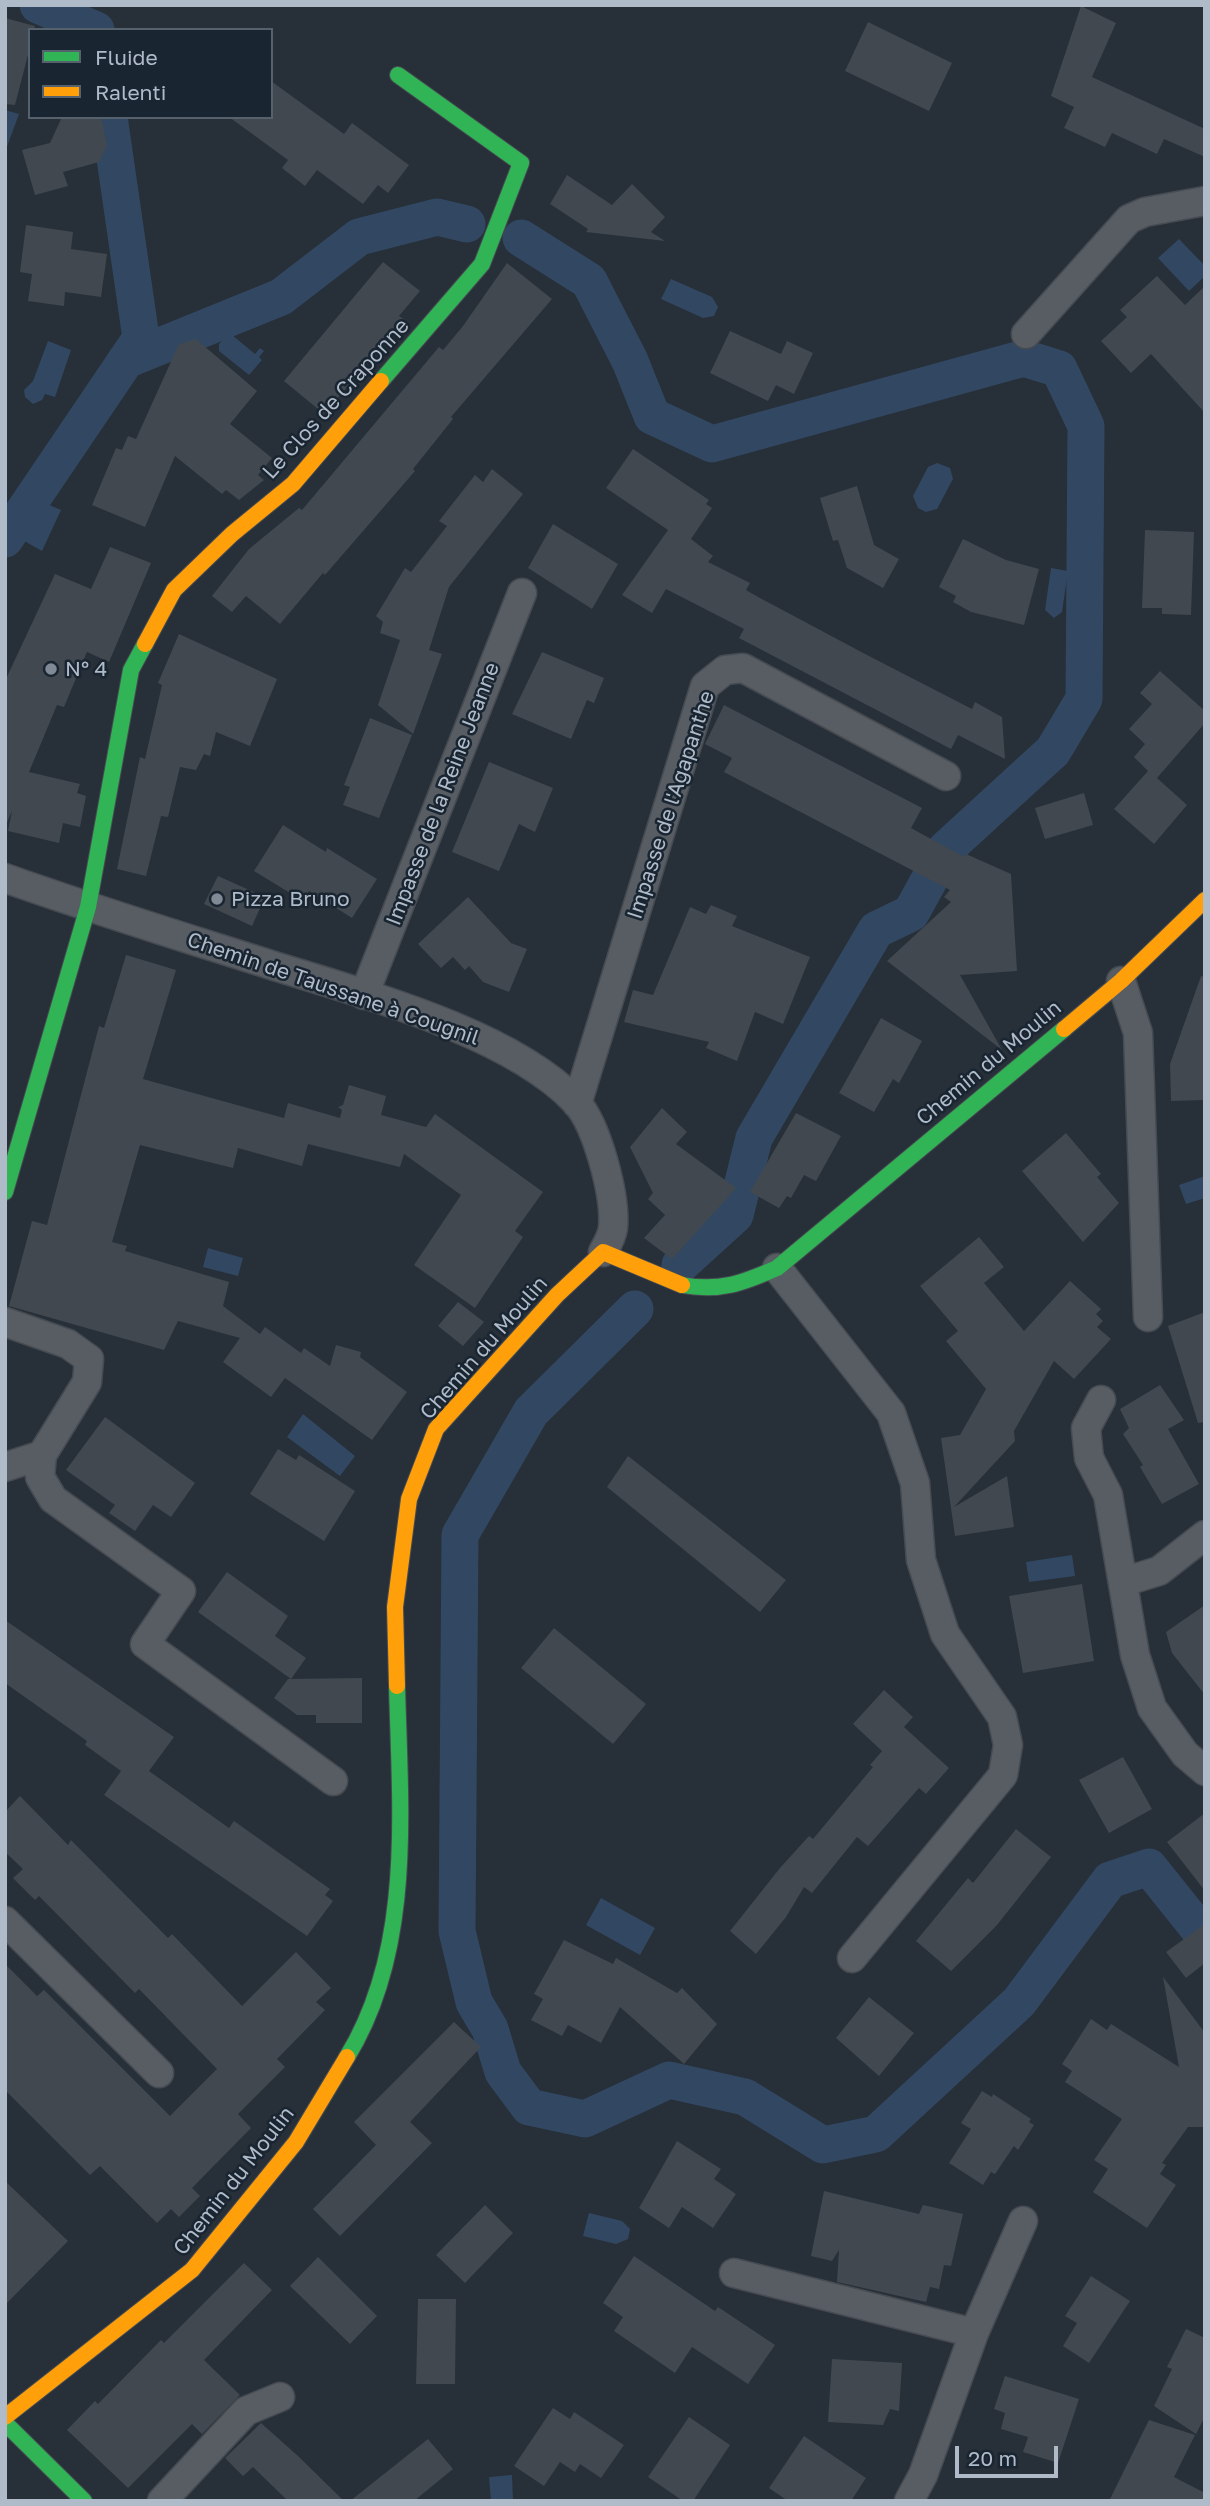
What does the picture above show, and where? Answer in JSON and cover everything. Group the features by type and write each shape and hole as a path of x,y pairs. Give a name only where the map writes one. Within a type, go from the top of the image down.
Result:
{"street":[{"name":"Le Clos de Craponne","path":"88,907 131,670 174,590 232,534 293,484 482,264 521,163 398,75"},
{"path":"1026,334 1129,219 1144,212 1205,201"},
{"name":"Impasse de la Reine Jeanne","path":"364,995 522,593"},
{"name":"Impasse de l'Agapanthe","path":"578,1104 705,686 725,670 743,668 946,776"},
{"name":"Chemin de Taussane à Cougnil","path":"5,878 364,995 497,1045 549,1079 578,1104 596,1136 612,1201 613,1229 603,1252"},
{"name":"Chemin du Moulin","path":"7,2413 192,2270 296,2142 362,2033 392,1939 400,1828 395,1607 409,1499 436,1429 557,1295 603,1252 667,1280 700,1289 734,1287 777,1268 1121,981 1205,900"},
{"path":"6,1188 88,907"},
{"path":"1121,981 1138,1033 1148,1317"},
{"path":"777,1268 891,1413 915,1483 921,1560 945,1634 1002,1717 1008,1745 1003,1775 852,1958"},
{"path":"5,1322 68,1344 89,1359 87,1382 41,1455 40,1477 53,1499 181,1591 145,1644 333,1781"},
{"path":"1101,1400 1086,1428 1089,1458 1108,1495 1135,1655 1152,1708 1185,1754 1205,1771"},
{"path":"5,1467 41,1455"},
{"path":"1123,1582 1159,1571 1205,1535"},
{"path":"5,1921 159,2073"},
{"path":"909,2501 923,2475 975,2333 1023,2221"},
{"path":"734,2273 975,2333"},
{"path":"162,2501 246,2411 280,2396"},
{"path":"7,2413 84,2501"}],"water":[{"path":"5,110 19,114 5,152"},
{"path":"1179,239 1205,266 1205,276 1189,291 1158,258"},
{"path":"671,279 712,297 718,307 714,316 703,318 661,299"},
{"path":"232,335 255,354 260,348 264,351 259,357 262,360 249,375 219,351 219,344 226,336"},
{"path":"48,341 71,350 55,397 45,394 42,400 33,404 25,397 24,390 33,381"},
{"path":"937,463 950,468 953,479 937,509 926,512 918,508 913,496 928,467"},
{"path":"42,502 61,510 42,551 19,538"},
{"path":"1051,568 1068,571 1062,612 1054,618 1045,610"},
{"path":"1205,1176 1205,1198 1186,1204 1179,1185"},
{"path":"208,1248 243,1258 238,1276 203,1267"},
{"path":"303,1414 355,1456 340,1476 287,1437"},
{"path":"1072,1555 1075,1576 1029,1582 1026,1562"},
{"path":"601,1898 655,1928 640,1955 586,1925"},
{"path":"589,2213 622,2221 630,2229 628,2239 616,2244 583,2236"},
{"path":"512,2475 513,2501 491,2501 489,2477"}],"building":[{"path":"1081,6 1116,23 1092,77 1205,129 1205,157 1164,139 1157,154 1112,133 1105,147 1064,128 1074,107 1051,96"},
{"path":"5,18 35,26 28,28 28,55 15,105 5,104"},
{"path":"868,22 952,63 929,111 845,71"},
{"path":"273,82 344,134 352,123 409,165 388,193 378,185 363,204 317,170 305,186 282,168 288,160 232,119 273,119"},
{"path":"61,119 101,119 107,145 99,162 63,172 68,186 35,195 22,150 50,143"},
{"path":"567,175 612,205 632,184 665,217 651,232 665,241 586,232 588,229 550,204"},
{"path":"26,225 73,232 71,249 107,254 101,297 65,292 64,306 28,301 32,274 20,272"},
{"path":"383,262 420,291 399,316 405,320 324,414 284,381"},
{"path":"507,263 552,299 451,417 453,419 413,469 415,471 325,575 323,573 280,624 246,596 232,612 212,596 249,549 299,508 302,510 439,347 443,350 463,326"},
{"path":"1157,276 1185,305 1205,286 1205,413 1151,354 1131,373 1101,341 1127,317 1120,310"},
{"path":"730,331 781,354 787,341 813,353 794,394 776,385 768,401 710,373"},
{"path":"196,339 257,391 230,424 272,458 258,475 264,480 239,500 226,490 222,494 175,456 145,527 92,505 116,448 122,450 128,436 136,439 179,344"},
{"path":"633,449 709,500 706,504 712,508 691,539 713,556 708,562 750,583 746,590 867,655 972,709 975,702 1002,717 1005,759 958,735 951,749 739,638 744,629 666,589 652,613 622,595 668,530 606,488"},
{"path":"492,469 523,494 449,587 429,650 442,654 413,734 378,705 400,640 380,633 383,622 376,616 405,568 411,572 447,526 439,521 475,475 483,482"},
{"path":"857,486 874,545 899,559 883,588 847,568 838,540 833,541 820,498"},
{"path":"553,524 618,564 592,609 528,568"},
{"path":"1145,530 1194,532 1191,615 1162,614 1162,608 1142,608"},
{"path":"963,539 1006,560 1039,569 1024,625 971,612 953,602 956,596 939,587"},
{"path":"110,547 151,563 109,662 87,652 64,707 57,705 29,772 80,784 77,793 86,796 80,827 63,823 59,843 8,831 12,811 5,827 5,681 55,574 91,589"},
{"path":"179,634 277,679 250,746 216,732 210,756 204,754 196,770 180,767 168,817 161,816 146,876 117,869 140,757 145,759 162,685 158,683"},
{"path":"542,652 604,678 594,703 587,700 571,739 512,714"},
{"path":"1160,671 1205,711 1205,723 1157,778 1187,805 1154,844 1114,809 1148,771 1134,757 1145,744 1129,729 1152,704 1140,693"},
{"path":"724,705 922,808 911,828 964,857 966,854 1011,874 1017,971 960,975 1002,1050 887,961 951,902 944,897 950,890 724,772 732,758 705,744"},
{"path":"370,718 412,735 379,818 343,805 350,787 344,785"},
{"path":"489,762 553,788 535,832 519,824 499,871 452,852"},
{"path":"1084,793 1093,825 1045,839 1035,808"},
{"path":"283,825 377,879 352,918 309,891 303,901 254,871"},
{"path":"218,876 265,897 252,926 204,904"},
{"path":"468,897 511,943 527,949 509,992 483,982 469,966 465,970 453,957 441,968 418,944"},
{"path":"711,905 737,916 732,926 810,957 783,1024 755,1012 737,1061 706,1048 709,1042 624,1022 633,990 653,995 690,907 706,914"},
{"path":"126,955 176,970 143,1079 284,1118 288,1103 340,1118 342,1110 338,1107 343,1105 349,1085 386,1096 381,1115 426,1127 435,1114 543,1192 515,1231 523,1237 475,1308 414,1265 461,1195 404,1154 400,1167 308,1144 302,1166 238,1148 233,1168 140,1145 112,1242 127,1246 125,1251 229,1282 223,1306 260,1334 265,1327 301,1353 304,1348 330,1366 336,1345 361,1352 360,1357 407,1392 372,1440 285,1378 271,1397 223,1362 240,1338 178,1321 164,1350 9,1306 32,1221 47,1225 99,1026 104,1028"},
{"path":"1201,976 1205,977 1205,1100 1171,1101 1170,1064"},
{"path":"881,1018 922,1041 899,1083 893,1079 874,1112 839,1093"},
{"path":"662,1108 687,1132 676,1144 736,1188 672,1259 644,1238 665,1215 648,1199 653,1193 630,1147"},
{"path":"796,1113 841,1136 816,1181 804,1175 791,1198 787,1196 779,1208 750,1192"},
{"path":"1066,1133 1101,1174 1097,1177 1119,1203 1083,1242 1022,1171"},
{"path":"979,1237 1004,1267 984,1283 1024,1331 1070,1281 1101,1309 1096,1314 1103,1321 1097,1327 1111,1339 1074,1379 1054,1361 1014,1431 1015,1441 954,1507 1007,1476 1014,1527 955,1536 941,1438 960,1435 986,1389 946,1341 958,1331 920,1286"},
{"path":"458,1302 484,1322 463,1346 438,1326"},
{"path":"1205,1312 1205,1422 1198,1423 1168,1326"},
{"path":"1160,1385 1184,1420 1168,1429 1199,1484 1162,1504 1140,1467 1143,1465 1123,1434 1129,1428 1120,1409"},
{"path":"105,1417 195,1483 171,1517 153,1505 135,1531 109,1513 115,1505 66,1470"},
{"path":"278,1449 296,1460 299,1455 355,1491 324,1541 250,1494"},
{"path":"628,1456 786,1580 760,1612 607,1487"},
{"path":"227,1572 288,1616 275,1636 306,1658 291,1679 198,1612"},
{"path":"1082,1584 1094,1661 1023,1673 1009,1596"},
{"path":"1205,1605 1205,1695 1172,1653 1166,1632"},
{"path":"5,1620 174,1737 149,1771 229,1828 234,1821 330,1889 325,1895 333,1901 307,1936 104,1795 121,1771 85,1745 87,1741 5,1683"},
{"path":"554,1628 646,1704 613,1744 521,1668"},
{"path":"362,1678 362,1723 316,1723 316,1715 297,1715 274,1698 288,1679"},
{"path":"884,1690 913,1717 904,1727 949,1768 926,1794 919,1788 868,1846 857,1837 812,1893 804,1887 786,1917 756,1954 730,1931 780,1868 809,1836 813,1839 873,1767 870,1765 882,1751 853,1724"},
{"path":"1123,1757 1152,1809 1109,1833 1079,1780"},
{"path":"20,1796 68,1845 71,1840 168,1938 172,1934 242,2006 296,1952 331,1988 316,2002 325,2010 277,2059 285,2067 238,2114 251,2128 192,2188 200,2196 179,2217 171,2209 157,2223 100,2166 90,2175 5,2090 5,1964 37,1996 44,1990 170,2116 217,2069 139,1989 135,1993 39,1896 35,1900 13,1878 23,1869 5,1852 5,1812"},
{"path":"1205,1813 1205,1891 1167,1842"},
{"path":"1016,1829 1051,1857 997,1925 951,1971 916,1941 968,1878 973,1883"},
{"path":"1205,1924 1205,1963 1186,1978 1166,1952"},
{"path":"564,1940 613,1964 616,1958 677,1993 682,1988 717,2024 684,2064 620,2007 601,2043 568,2025 562,2036 531,2020 543,1999 534,1994"},
{"path":"1163,1977 1205,2033 1205,2127 1188,2127 1162,2163 1166,2165 1160,2174 1176,2185 1147,2228 1093,2192 1108,2169 1094,2160 1122,2119 1065,2082 1072,2071 1062,2064 1091,2019 1107,2030 1111,2024 1179,2067"},
{"path":"869,1997 914,2033 879,2076 836,2038"},
{"path":"454,2022 481,2047 410,2122 432,2143 340,2236 313,2209 376,2145 354,2122"},
{"path":"982,2091 992,2097 993,2094 1031,2119 1029,2122 1034,2125 1018,2150 1014,2146 995,2174 991,2172 983,2185 949,2163 971,2129 961,2123"},
{"path":"677,2141 721,2169 714,2179 736,2194 713,2228 682,2207 669,2228 639,2208"},
{"path":"5,2181 68,2241 5,2305"},
{"path":"824,2191 919,2214 923,2205 963,2214 951,2266 944,2265 939,2289 930,2287 926,2302 837,2282 839,2250 832,2261 811,2256"},
{"path":"485,2205 513,2233 465,2283 436,2255"},
{"path":"634,2256 715,2311 718,2307 775,2345 748,2384 692,2347 675,2373 614,2331 623,2317 603,2303"},
{"path":"318,2257 377,2316 350,2344 290,2286"},
{"path":"244,2263 272,2290 204,2360 240,2395 202,2434 192,2424 128,2488 67,2430 95,2401 98,2404 161,2340 164,2343"},
{"path":"1091,2276 1130,2301 1089,2363 1063,2346 1077,2323 1065,2316"},
{"path":"418,2299 456,2299 455,2384 416,2384"},
{"path":"1186,2329 1205,2338 1205,2416 1196,2434 1154,2406 1172,2369 1167,2367"},
{"path":"832,2359 902,2363 899,2411 890,2409 883,2425 828,2422"},
{"path":"1005,2376 1079,2399 1058,2463 1023,2452 1028,2437 1001,2429 1005,2413 994,2409"},
{"path":"553,2408 570,2419 574,2412 624,2445 601,2478 580,2464 575,2472 560,2462 544,2486 514,2466"},
{"path":"689,2417 730,2445 693,2501 683,2501 648,2477"},
{"path":"1149,2420 1195,2435 1174,2477 1205,2493 1205,2501 1109,2501"},
{"path":"261,2423 344,2501 288,2501 253,2467 243,2476 225,2458"},
{"path":"804,2436 866,2478 851,2501 788,2501 769,2488"},
{"path":"428,2439 453,2469 414,2501 350,2501"}],"waterway":[{"path":"38,5 91,28"},
{"path":"5,539 141,338 109,119"},
{"path":"126,360 281,297 359,237 437,217 467,224"},
{"path":"521,238 589,281 630,361 652,416 712,444 1024,358 1059,369 1086,426 1084,699 1053,751 946,849 911,913 876,930 754,1138 735,1215 680,1265"},
{"path":"635,1309 531,1412 460,1535 457,1931 474,2002 490,2029 503,2072 529,2107 585,2119 669,2080 745,2097 823,2145 876,2134 1019,2002 1110,1880 1149,1867 1205,1937"}],"traffic: fast":[{"path":"381,381 482,264 521,163 398,75"},
{"path":"5,1192 88,907 131,670 145,644"},
{"path":"682,1285 720,1287 777,1268 1064,1029"},
{"path":"347,2057 369,2015 384,1970 393,1924 400,1829 397,1686"},
{"path":"5,2423 84,2501"}],"traffic: slow":[{"path":"145,644 174,590 232,534 293,484 381,381"},
{"path":"1064,1029 1121,981 1205,900"},
{"path":"397,1686 395,1607 409,1499 436,1429 557,1295 603,1252 682,1285"},
{"path":"5,2417 192,2270 296,2142 347,2057"}],"place":[{"name":"N° 4","path":"51,669"},
{"name":"Pizza Bruno","path":"217,899"}]}
